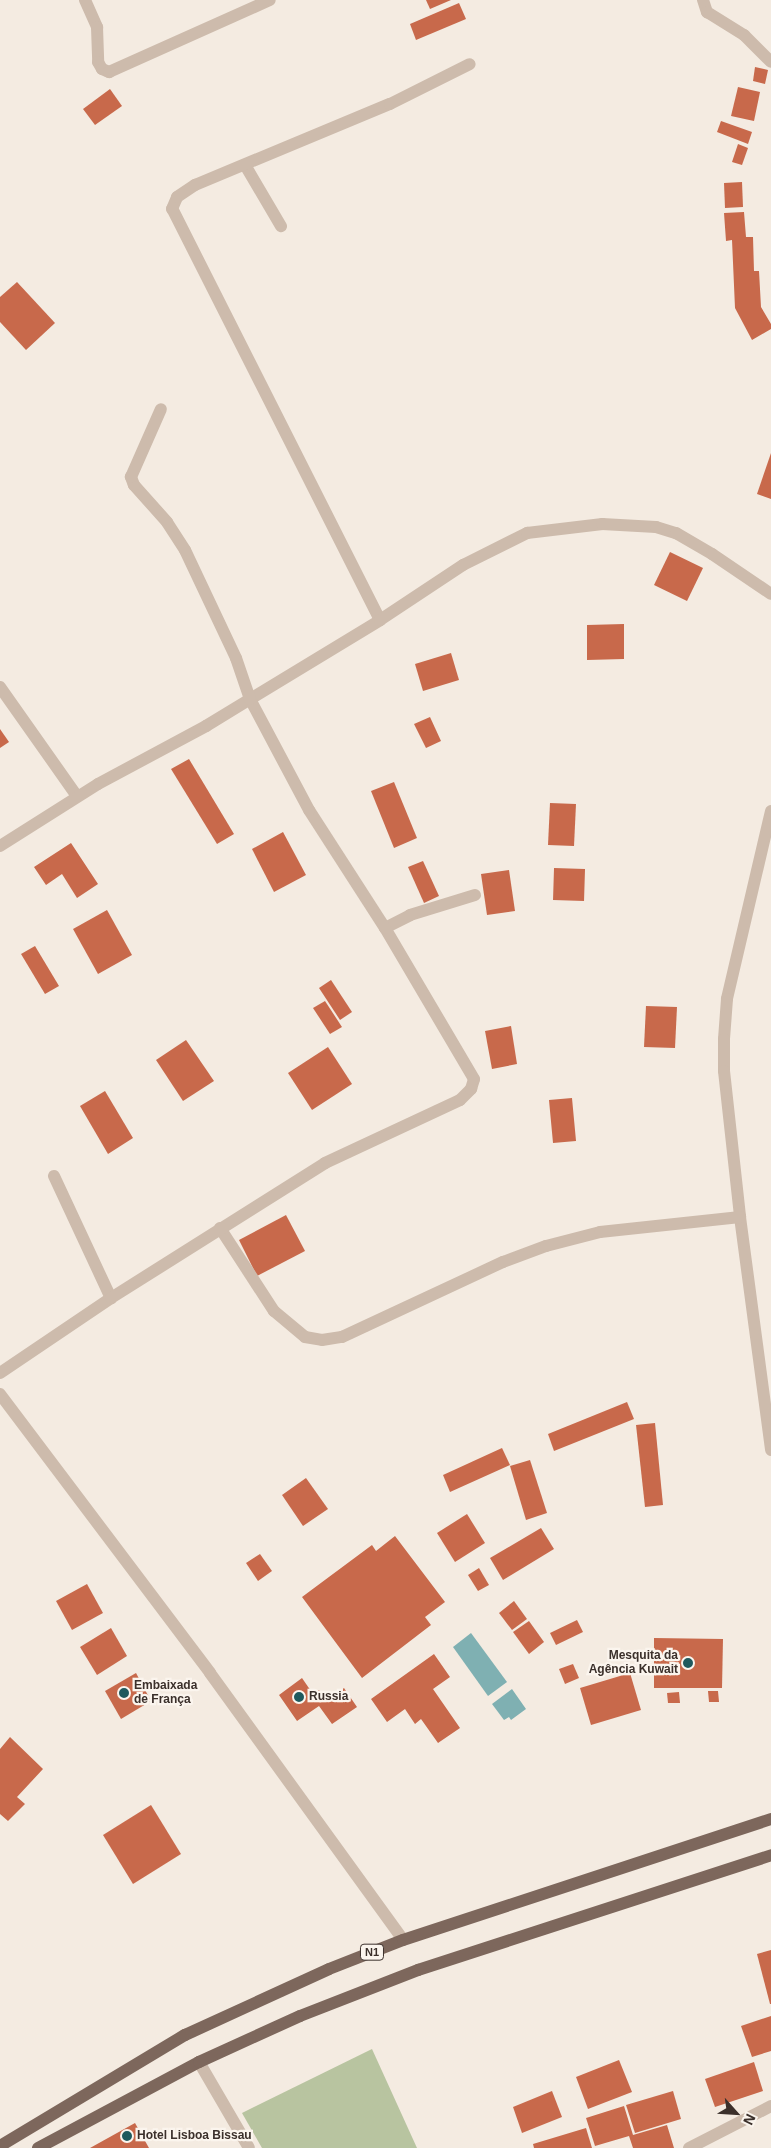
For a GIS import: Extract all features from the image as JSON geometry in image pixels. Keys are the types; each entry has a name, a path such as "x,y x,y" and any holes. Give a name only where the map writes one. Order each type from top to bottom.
{"main road":[{"name":"N1","path":"0,2146 185,2036 329,1969 404,1940 771,1819"},
{"path":"38,2148 199,2062 300,2016 418,1970 771,1855"}],"street":[{"path":"85,0 97,27 98,62 102,69 109,72 270,0"},
{"path":"703,0 708,12 744,35 771,62"},
{"path":"380,620 172,209 177,198 195,185 390,104 470,64"},
{"path":"245,164 281,226"},
{"path":"0,1373 111,1298 325,1163 460,1100 471,1089 474,1079 468,1065 385,928 309,810 250,699 236,658 185,550 167,522 144,499 131,477 161,409"},
{"path":"0,846 77,796 250,699 380,620 463,565 527,533 602,524 639,524 676,533 771,594"},
{"path":"0,687 77,796"},
{"path":"771,811 727,999 724,1071 740,1217 771,1450"},
{"path":"385,928 410,915 475,895"},
{"path":"54,1176 111,1298"},
{"path":"220,1228 274,1311 304,1337 322,1340 342,1337 503,1262 546,1246 600,1232 740,1217"},
{"path":"0,1394 210,1673 404,1940"},
{"path":"199,2062 249,2148"},
{"path":"689,2148 771,2106"}],"green space":[{"path":"372,2049 417,2148 262,2148 242,2113"}],"water":[{"path":"471,1633 507,1682 488,1696 453,1647"},
{"path":"512,1689 526,1709 511,1720 509,1717 504,1720 492,1704"}],"building":[{"path":"426,0 451,0 430,9"},
{"path":"459,3 466,19 416,40 410,24"},
{"path":"755,67 768,70 765,84 753,81"},
{"path":"738,87 760,92 754,121 731,116"},
{"path":"110,89 122,106 95,125 83,109"},
{"path":"721,121 752,132 748,144 717,132"},
{"path":"738,144 748,148 742,165 732,162"},
{"path":"742,182 743,207 725,208 724,183"},
{"path":"744,212 746,237 753,237 754,271 759,271 761,307 771,324 771,329 752,340 735,308 732,240 726,241 724,213"},
{"path":"17,282 55,323 26,350 0,322 0,297"},
{"path":"771,453 771,499 757,494"},
{"path":"670,552 703,568 687,601 654,585"},
{"path":"624,624 624,659 587,660 587,625"},
{"path":"451,653 459,680 423,691 415,664"},
{"path":"430,717 441,741 426,748 414,724"},
{"path":"0,729 9,742 0,748"},
{"path":"189,759 234,834 217,844 171,769"},
{"path":"394,782 417,838 394,848 371,791"},
{"path":"550,803 576,804 574,846 548,845"},
{"path":"283,832 306,875 274,892 252,849"},
{"path":"71,843 98,884 77,898 62,874 46,885 34,867"},
{"path":"423,861 439,896 424,903 408,867"},
{"path":"554,868 585,869 584,901 553,900"},
{"path":"509,870 515,911 487,915 481,874"},
{"path":"107,910 132,955 98,974 73,929"},
{"path":"35,946 59,986 45,994 21,954"},
{"path":"331,980 352,1012 340,1020 319,988"},
{"path":"325,1001 342,1027 330,1034 313,1008"},
{"path":"646,1006 677,1007 675,1048 644,1047"},
{"path":"511,1026 517,1064 492,1069 485,1031"},
{"path":"186,1040 214,1081 183,1101 156,1060"},
{"path":"328,1047 352,1084 312,1110 288,1073"},
{"path":"105,1091 133,1138 108,1154 80,1106"},
{"path":"572,1098 576,1141 553,1143 549,1100"},
{"path":"286,1215 305,1251 257,1276 239,1240"},
{"path":"627,1402 634,1419 554,1451 548,1434"},
{"path":"655,1423 663,1505 645,1507 636,1425"},
{"path":"502,1448 510,1465 450,1492 443,1475"},
{"path":"530,1460 547,1513 526,1520 510,1466"},
{"path":"306,1478 328,1509 303,1526 282,1495"},
{"path":"467,1514 485,1543 455,1562 437,1533"},
{"path":"541,1528 554,1549 503,1580 490,1558"},
{"path":"395,1536 445,1602 425,1617 431,1625 362,1678 302,1597 372,1545 376,1551"},
{"path":"260,1554 272,1571 258,1581 246,1563"},
{"path":"479,1568 489,1585 478,1591 468,1575"},
{"path":"87,1584 103,1613 72,1630 56,1601"},
{"path":"514,1601 527,1619 512,1630 499,1613"},
{"path":"577,1620 583,1632 556,1645 550,1633"},
{"path":"529,1621 544,1642 529,1654 513,1632"},
{"path":"111,1628 127,1656 97,1675 80,1647"},
{"name":"Mesquita da Agência Kuwait","path":"654,1638 723,1639 722,1688 654,1688"},
{"path":"434,1654 450,1677 433,1689 460,1728 438,1743 421,1719 415,1724 405,1709 387,1722 371,1699"},
{"path":"573,1664 579,1678 565,1684 559,1669"},
{"path":"136,1673 151,1701 121,1719 105,1691"},
{"path":"630,1673 641,1710 591,1725 580,1688"},
{"path":"302,1678 313,1694 319,1690 327,1701 344,1688 357,1707 332,1724 319,1706 297,1721 279,1695"},
{"path":"708,1691 718,1691 719,1702 709,1702"},
{"path":"679,1692 680,1703 668,1703 667,1693"},
{"path":"10,1737 43,1769 17,1797 25,1804 8,1821 0,1814 0,1749"},
{"path":"151,1805 181,1854 133,1884 103,1835"},
{"path":"771,1950 771,2004 770,2004 757,1954"},
{"path":"771,2016 771,2051 752,2057 741,2026"},
{"path":"619,2060 632,2092 588,2109 576,2077"},
{"path":"754,2062 763,2091 715,2107 705,2079"},
{"path":"552,2091 562,2117 522,2133 513,2107"},
{"path":"673,2091 681,2119 635,2133 626,2105"},
{"path":"624,2106 633,2135 667,2125 674,2148 633,2148 629,2136 595,2146 586,2118"},
{"name":"Hotel Lisboa Bissau","path":"135,2123 149,2148 90,2148"},
{"path":"586,2128 592,2148 534,2148 533,2144"}],"place":[{"name":"Mesquita da Agência Kuwait","path":"688,1663"},
{"name":"Embaixada de França","path":"124,1693"},
{"name":"Russia","path":"299,1697"},
{"name":"Hotel Lisboa Bissau","path":"127,2136"}]}
